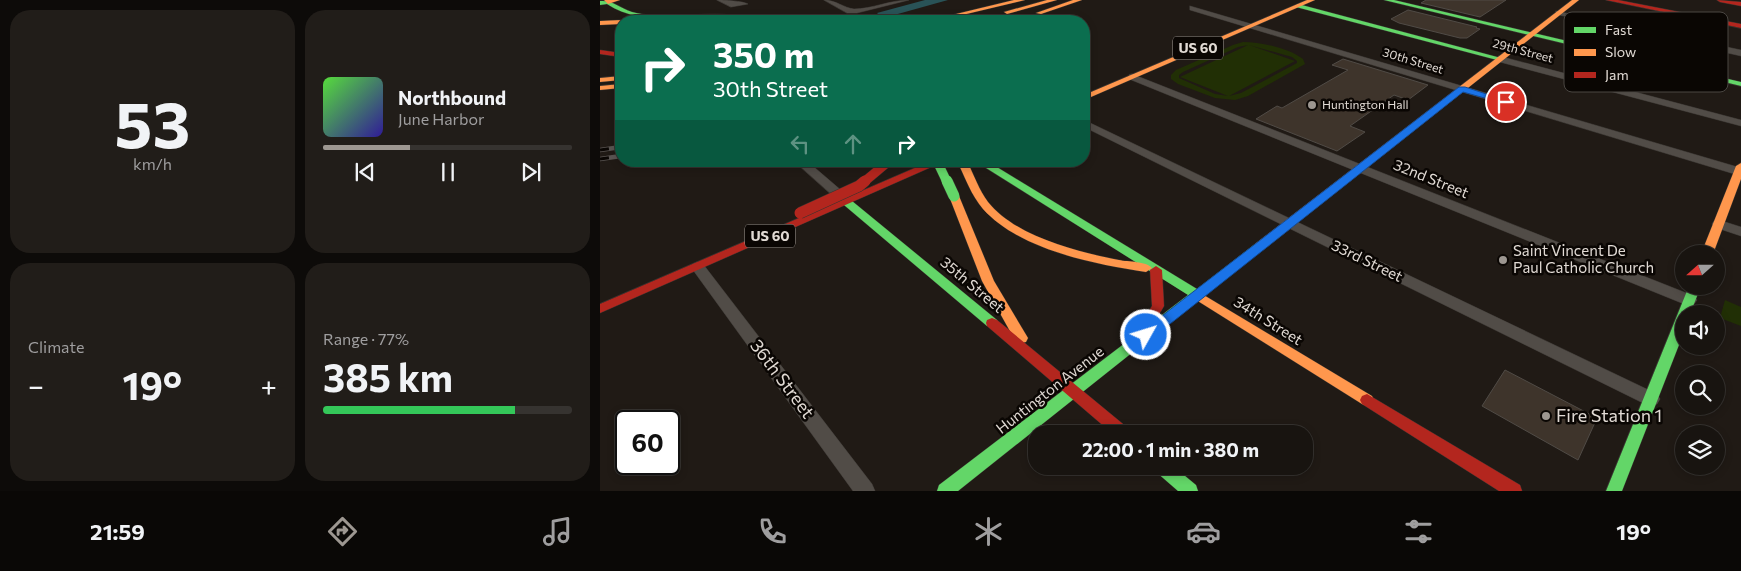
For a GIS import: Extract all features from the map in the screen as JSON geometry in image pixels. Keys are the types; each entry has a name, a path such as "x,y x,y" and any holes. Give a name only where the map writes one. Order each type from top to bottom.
{"main road":[{"path":"956,15 1009,0"},
{"path":"959,15 1022,0"},
{"path":"982,15 1041,0"},
{"path":"994,15 1054,0"},
{"path":"1015,15 1069,0"},
{"path":"1030,15 1079,0"},
{"name":"US 60","path":"1090,95 1312,0"},
{"path":"1386,0 1564,42"},
{"name":"Huntington Avenue","path":"945,491 1576,0"},
{"path":"1608,0 1669,12"},
{"path":"1720,0 1741,4"},
{"path":"608,1 617,10 631,15"},
{"name":"29th Street","path":"1298,6 1499,59"},
{"path":"1441,44 1471,48 1499,43 1502,37 1496,32 1466,19"},
{"path":"600,23 615,22"},
{"path":"1728,23 1741,26"},
{"path":"600,52 615,56"},
{"path":"600,63 615,59"},
{"path":"600,70 615,69"},
{"path":"600,80 615,79"},
{"path":"1728,81 1741,84"},
{"path":"600,88 615,87"},
{"path":"600,297 860,186 883,167"},
{"name":"US 60","path":"600,309 848,203 925,167"},
{"path":"941,167 988,280 1008,319 1033,356"},
{"path":"965,167 983,202 997,217 1030,236 1120,264 1156,270 1158,306 1134,345"},
{"name":"34th Street","path":"990,167 1514,491"},
{"path":"1711,245 1740,169"},
{"name":"35th Street","path":"848,203 1114,425"},
{"path":"1687,305 1691,295"},
{"path":"1614,491 1675,337"},
{"path":"1171,475 1190,491"}],"street":[{"path":"721,0 731,5 744,4"},
{"path":"828,0 850,11 905,0"},
{"name":"30th Street","path":"1193,8 1462,89 1740,169"},
{"path":"1559,13 1564,14"},
{"path":"1728,50 1741,53"},
{"name":"29th Street","path":"1499,59 1564,76"},
{"name":"32nd Street","path":"1132,77 1689,300"},
{"name":"29th Street","path":"1624,92 1741,123"},
{"name":"33rd Street","path":"1090,126 1651,399"},
{"name":"35th Street","path":"807,167 848,203"},
{"path":"1719,224 1741,232"},
{"name":"36th Street","path":"698,268 865,491"}],"green space":[{"path":"1243,42 1274,46 1297,55 1303,59 1305,64 1248,96 1235,100 1215,98 1178,84 1171,79 1171,75 1176,70","holes":["1248,45 1180,77 1228,96 1215,94 1179,78 1179,75 1183,72 1238,47","1249,45 1292,57 1297,63 1241,93 1229,96 1295,61"]},
{"path":"1725,300 1741,307 1741,326 1725,320"}],"water":[{"path":"925,0 948,0 894,15 879,15 877,13"}],"building":[{"path":"1426,0 1506,0 1480,17 1421,3"},
{"path":"1408,10 1480,29 1467,38 1460,38 1399,23 1391,19"},
{"name":"Huntington Hall","path":"1343,59 1428,85 1408,100 1394,95 1350,126 1365,132 1337,151 1256,119 1277,106 1282,108 1348,70 1332,65"},
{"name":"Fire Station 1","path":"1505,370 1597,418 1578,460 1482,406"}],"railway":[{"path":"600,150 615,148"},
{"path":"600,159 615,157"}],"traffic: fast":[{"path":"1387,0 1564,42"},
{"path":"600,3 608,2 619,9 638,15"},
{"path":"1298,6 1499,59"},
{"path":"1728,81 1741,84"},
{"path":"940,167 954,196"},
{"path":"990,167 1197,295"},
{"path":"848,203 992,323"},
{"path":"945,491 1259,247"},
{"path":"1688,305 1691,295"},
{"path":"1614,491 1675,338"},
{"path":"1171,475 1190,491"}],"traffic: slow":[{"path":"607,0 608,2 617,0"},
{"path":"956,15 1022,0"},
{"path":"1007,12 1054,0"},
{"path":"1039,13 1079,0"},
{"path":"1090,95 1312,0"},
{"path":"1259,247 1576,0"},
{"path":"600,23 615,22"},
{"path":"600,80 615,79"},
{"path":"600,88 615,87"},
{"path":"1710,245 1741,166"},
{"path":"965,167 988,208 1003,221 1021,232 1084,256 1146,268"},
{"path":"954,196 988,281 1021,338"},
{"path":"1197,295 1367,400"}],"traffic: jam":[{"path":"1609,0 1670,12"},
{"path":"1720,0 1741,4"},
{"path":"1728,23 1741,26"},
{"path":"600,52 615,54"},
{"path":"800,213 859,186 882,167"},
{"path":"600,309 926,167"},
{"path":"1142,332 1158,306 1156,270"},
{"path":"992,323 1074,391"},
{"path":"1074,391 1114,425"},
{"path":"1367,400 1514,491"}],"place":[{"name":"Huntington Hall","path":"1312,105"},
{"name":"Saint Vincent De Paul Catholic Church","path":"1503,260"},
{"name":"Fire Station 1","path":"1546,416"}],"route":[{"path":"1146,335 1462,89 1506,102"}]}
